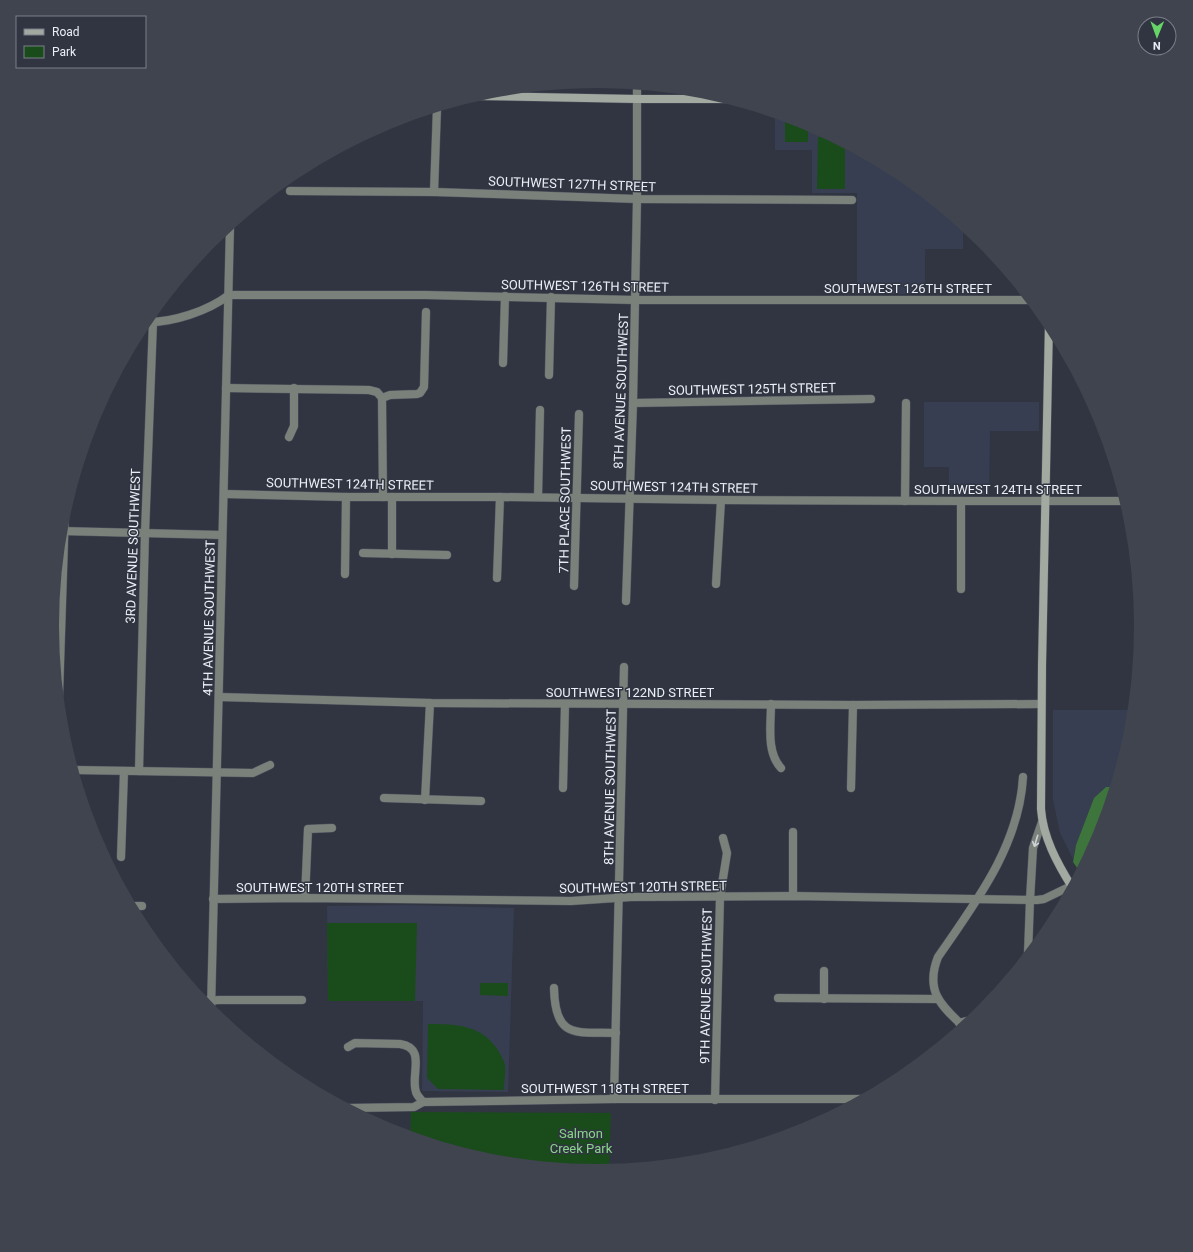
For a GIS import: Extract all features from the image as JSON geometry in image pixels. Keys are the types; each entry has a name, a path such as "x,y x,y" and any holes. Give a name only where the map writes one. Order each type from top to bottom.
{"main road":[{"path":"506,97 701,99"},
{"path":"1049,336 1041,704 1042,822 1054,855 1069,882"}],"street":[{"name":"8TH AVENUE SOUTHWEST","path":"626,601 633,403 637,199 637,90"},
{"path":"434,192 437,113"},
{"name":"SOUTHWEST 127TH STREET","path":"290,191 434,192 637,199 852,200"},
{"name":"4TH AVENUE SOUTHWEST","path":"207,997 213,900 217,772 230,233"},
{"path":"154,321 180,317 207,308 219,303 228,294"},
{"name":"SOUTHWEST 126TH STREET","path":"228,294 505,296 635,300 1024,300"},
{"path":"502,363 505,296"},
{"path":"549,375 552,297"},
{"path":"382,398 390,395 417,394 424,388 426,312"},
{"name":"3RD AVENUE SOUTHWEST","path":"139,771 149,329"},
{"path":"226,388 294,388 368,390 377,392 382,398 383,497"},
{"path":"289,437 294,426 294,388"},
{"name":"SOUTHWEST 125TH STREET","path":"633,403 871,399"},
{"path":"905,500 906,403"},
{"path":"538,497 540,410"},
{"name":"7TH PLACE SOUTHWEST","path":"574,586 578,498 579,414"},
{"name":"SOUTHWEST 124TH STREET","path":"224,494 346,497 538,497 721,500 1119,501"},
{"path":"345,574 346,497"},
{"path":"392,497 392,554"},
{"path":"497,578 500,497"},
{"path":"716,584 721,500"},
{"path":"961,501 961,589"},
{"path":"68,531 222,535"},
{"path":"363,554 447,555"},
{"path":"60,658 62,574"},
{"name":"8TH AVENUE SOUTHWEST","path":"614,1099 620,898 624,667"},
{"name":"SOUTHWEST 122ND STREET","path":"219,697 430,703 853,705 1041,704"},
{"path":"425,800 430,703"},
{"path":"563,788 565,704"},
{"path":"771,704 772,745 774,758 781,768"},
{"path":"851,788 853,705"},
{"path":"79,770 253,773 270,765"},
{"path":"122,857 124,772"},
{"path":"959,1023 937,999 933,981 933,973 938,957 979,899 998,863 1019,808 1023,776"},
{"path":"384,798 481,801"},
{"path":"1028,946 1033,848 1042,822"},
{"path":"305,898 308,829 332,828"},
{"path":"793,832 793,896"},
{"name":"9TH AVENUE SOUTHWEST","path":"715,1100 720,897 727,852 724,838"},
{"name":"SOUTHWEST 120TH STREET","path":"213,900 305,898 571,901 620,898 793,896 1030,900 1044,899 1065,889"},
{"path":"138,906 142,906"},
{"path":"824,971 824,999"},
{"path":"554,988 554,1005 556,1015 567,1029 576,1032 616,1033"},
{"path":"778,998 937,999"},
{"path":"211,1001 302,1000"},
{"path":"348,1047 355,1043 407,1045 412,1049 416,1056 416,1092 424,1102"},
{"name":"SOUTHWEST 118TH STREET","path":"359,1108 414,1107 424,1102 614,1099 850,1099"}],"shaded area":[{"path":"775,119 802,129 834,144 895,179 924,200 963,233 963,249 925,249 925,294 857,294 857,193 812,193 812,150 775,150"},
{"path":"924,402 1039,402 1039,431 990,431 989,495 949,495 949,467 924,467"},
{"path":"1053,710 1127,710 1124,731 1109,787 1106,787 1094,798 1076,845 1073,859 1060,833 1053,800"},
{"path":"408,905 514,908 508,1092 422,1091 423,1001 328,1001 327,906"}],"green space":[{"path":"785,123 808,132 808,142 785,142"},
{"path":"819,137 845,150 845,189 817,189"},
{"path":"1106,787 1109,787 1093,832 1077,868 1073,862 1076,845 1094,798"},
{"path":"327,923 417,923 415,1001 328,1001"},
{"path":"480,983 508,983 508,996 480,995"},
{"path":"428,1024 456,1025 473,1029 488,1039 498,1050 505,1065 504,1090 438,1089 427,1078"},
{"name":"Salmon Creek Park","path":"411,1112 611,1113 609,1163 596,1164 526,1159 457,1145 410,1130"}]}
